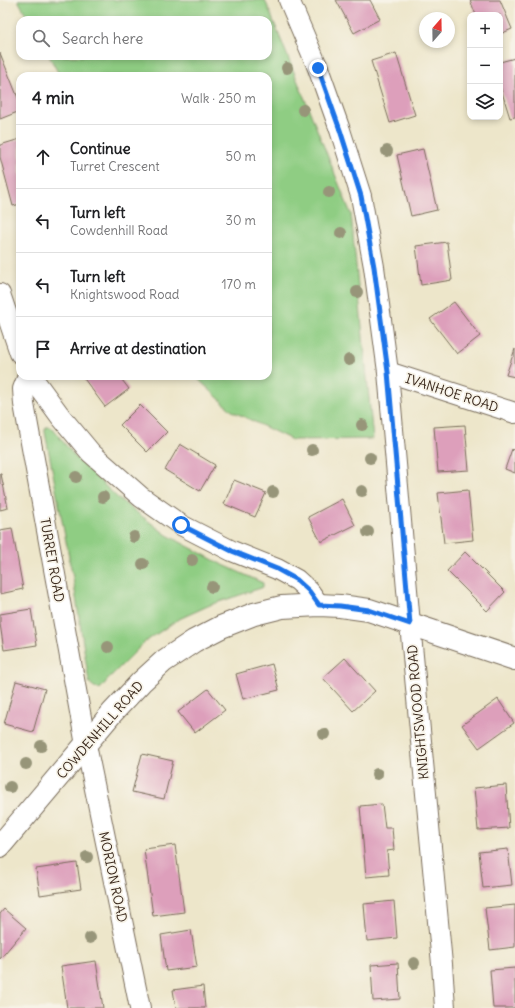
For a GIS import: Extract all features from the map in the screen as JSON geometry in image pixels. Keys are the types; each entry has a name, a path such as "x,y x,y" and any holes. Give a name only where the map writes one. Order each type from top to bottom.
{"street":[{"name":"KNIGHTSWOOD ROAD","path":"289,0 318,68 340,130 361,196 374,267 388,372 445,1008"},
{"path":"0,294 16,342"},
{"name":"IVANHOE ROAD","path":"388,372 515,414"},
{"name":"TURRET ROAD","path":"26,380 23,389 24,404 86,745"},
{"path":"33,380 91,453 141,497 181,525 232,551 277,569 297,580 309,591 319,605"},
{"name":"COWDENHILL ROAD","path":"0,846 112,713 141,682 164,661 194,641 221,627 254,614 282,607 319,605 369,610 515,659"},
{"name":"MORION ROAD","path":"86,745 140,1008"}],"green space":[{"path":"18,0 265,0 271,16 27,16"},
{"path":"272,17 351,214 373,439 292,440 232,411 199,380 272,380 272,72 58,72 51,60 272,60"},
{"path":"46,427 52,428 76,458 119,499 167,535 221,564 263,583 263,587 210,605 177,620 145,642 100,689 92,686 89,682 73,578 45,432"}],"building":[{"path":"336,0 370,0 380,19 354,33"},
{"path":"470,0 500,0 512,29 503,33 503,12 475,12"},
{"path":"0,53 16,93 16,113 0,119"},
{"path":"396,53 415,115 390,123 371,61"},
{"path":"515,58 515,117 510,118 503,96 503,61"},
{"path":"16,140 16,205 13,206 0,157 0,145"},
{"path":"423,149 437,210 411,216 397,155"},
{"path":"447,242 452,280 421,285 416,246"},
{"path":"454,302 480,336 457,354 430,319"},
{"path":"515,349 515,377 506,375"},
{"path":"85,380 122,380 129,389 105,407"},
{"path":"140,405 167,432 147,452 120,425"},
{"path":"465,425 469,470 438,472 434,427"},
{"path":"180,444 215,465 200,491 165,470"},
{"path":"512,449 515,451 515,473 505,469"},
{"path":"0,474 8,508 0,510"},
{"path":"234,480 266,493 255,517 224,504"},
{"path":"468,490 473,540 444,543 438,493"},
{"path":"342,499 355,525 321,542 308,517"},
{"path":"12,528 23,589 0,594 0,530"},
{"path":"465,552 505,592 487,611 447,571"},
{"path":"31,609 37,645 4,650 0,614"},
{"path":"345,658 375,691 353,711 323,678"},
{"path":"272,664 279,690 243,699 236,674"},
{"path":"16,681 45,689 33,732 4,724"},
{"path":"208,689 225,710 195,733 178,712"},
{"path":"498,699 514,723 479,748 462,725"},
{"path":"142,754 173,761 164,799 132,792"},
{"path":"506,785 509,828 478,830 474,788"},
{"path":"382,804 385,828 392,828 394,850 387,851 389,875 366,877 360,806"},
{"path":"175,845 184,912 153,916 144,849"},
{"path":"508,849 512,885 483,888 479,852"},
{"path":"77,863 81,889 40,895 36,869"},
{"path":"394,901 397,938 367,941 364,904"},
{"path":"515,905 515,947 490,950 485,908"},
{"path":"4,909 26,928 0,959 0,914"},
{"path":"191,930 197,967 166,971 161,935"},
{"path":"96,961 103,1008 67,1008 61,966"},
{"path":"398,963 400,999 373,1001 371,965"},
{"path":"515,968 515,1008 493,1008 490,970"},
{"path":"203,986 205,1008 176,1008 173,990"}],"route":[{"path":"181,525 232,551 277,569 297,580 309,591 319,605 369,610 410,624 388,372 374,267 361,196 318,68"}]}
